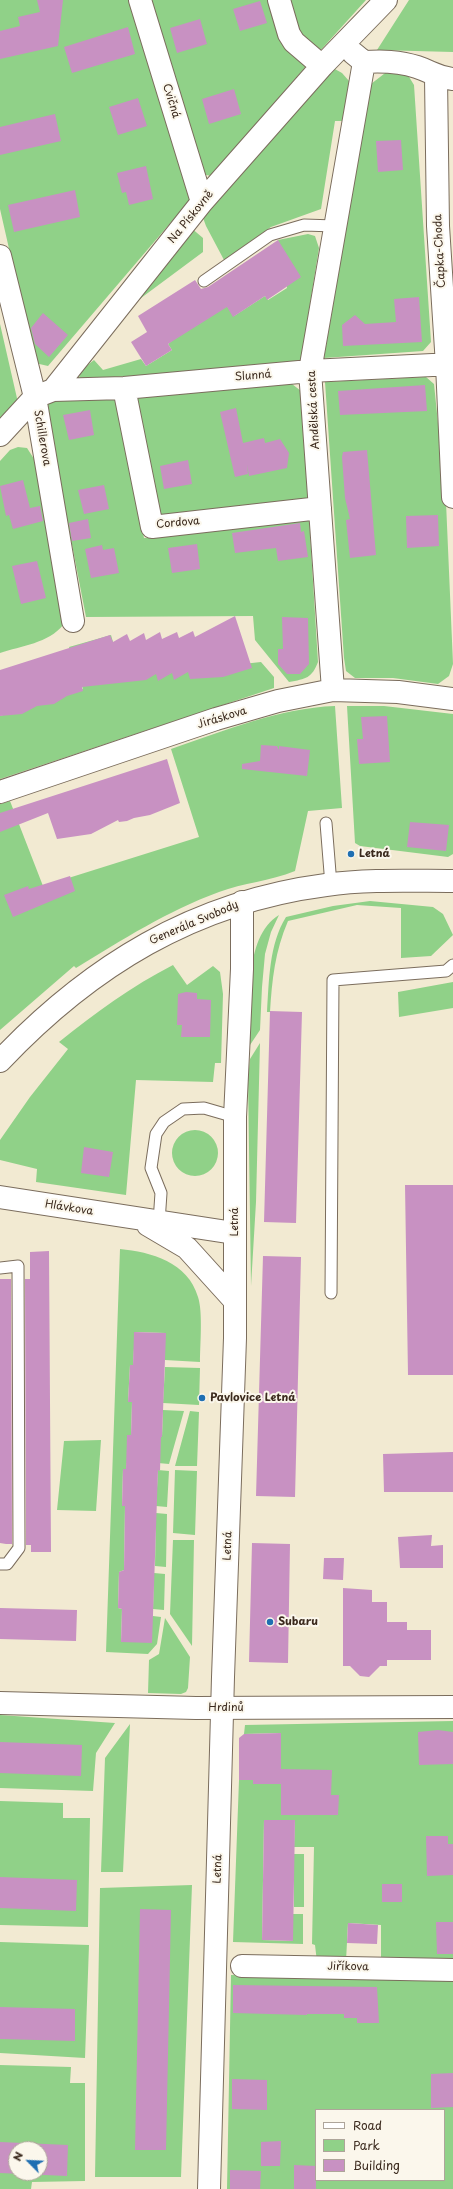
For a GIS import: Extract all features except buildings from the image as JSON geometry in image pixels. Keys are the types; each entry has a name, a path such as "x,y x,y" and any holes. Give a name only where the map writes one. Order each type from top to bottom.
{"street":[{"name":"Cvičná","path":"140,0 202,202"},
{"path":"279,0 289,34 294,42 322,66"},
{"name":"Na Pískovně","path":"0,435 44,393 202,202 322,66 386,0"},
{"path":"342,45 364,62 388,61 404,63 445,78"},
{"name":"Andělská cesta","path":"333,690 310,371 364,62"},
{"name":"Čapka-Choda","path":"445,78 445,225 453,497"},
{"name":"Schillerova","path":"0,256 44,393 73,621"},
{"name":"Slunná","path":"44,393 124,388 310,371 450,364"},
{"name":"Cordova","path":"124,388 152,527 320,508"},
{"name":"Jiráskova","path":"0,792 216,719 278,701 333,690 398,692 453,699"},
{"name":"Generála Svobody","path":"0,1061 34,1026 85,983 150,942 195,920 242,902 331,885 453,881"},
{"name":"Letná","path":"209,2189 223,1708 233,1435 235,1117 242,969 242,902"},
{"name":"Hlávkova","path":"0,1197 148,1221 234,1232"},
{"name":"Hlávkova","path":"148,1221 187,1248 235,1301"},
{"name":"Hrdinů","path":"0,1703 223,1708 453,1707"},
{"name":"Jiříkova","path":"242,1966 453,1970"}],"lane":[{"path":"204,281 270,235 304,225 335,226"},
{"path":"326,823 331,885"},
{"path":"331,1293 333,980 446,971 453,965"},
{"path":"148,1221 161,1193 151,1168 156,1134 164,1122 183,1109 197,1108 204,1108 235,1117"},
{"path":"0,1268 18,1266 19,1524 19,1548 6,1564 0,1564"}],"green space":[{"path":"0,0 129,0 190,200 48,366 35,363 0,209"},
{"path":"149,0 273,0 308,64 211,176 202,174"},
{"path":"288,0 366,0 319,52 298,33"},
{"path":"409,0 453,0 453,52 377,50"},
{"path":"333,68 342,73 349,81 343,121 335,121 321,209 271,227 224,260 206,226 202,215"},
{"path":"389,70 406,72 414,85 431,342 423,351 324,358 371,84"},
{"path":"190,227 203,238 203,252 137,301"},
{"path":"308,234 315,236 319,248 300,366 79,379 80,371 94,360 103,370 141,359 146,366 172,350 168,344 222,299 234,316 265,296 268,300 287,288 278,240"},
{"path":"0,324 19,407 0,426"},
{"path":"426,377 434,384 446,502 453,664 449,676 438,684 393,678 355,678 346,671 344,658 325,382"},
{"path":"292,384 301,391 309,500 163,519 152,511 131,394"},
{"path":"117,396 144,538 309,517 318,662 311,675 304,679 289,682 255,640 253,616 86,617 45,405 48,401"},
{"path":"18,447 27,448 36,462 63,625 50,636 42,640 0,653 0,461 10,450"},
{"path":"111,635 123,677 261,662 274,677 274,688 0,779 0,716 83,689 69,647"},
{"path":"335,706 342,808 308,811 295,871 219,892 163,917 76,968 74,966 0,1030 0,804 10,801 43,886 199,837 171,749 231,728 272,716 293,711"},
{"path":"347,706 384,706 453,714 453,854 448,857 360,846 355,843"},
{"path":"370,901 433,907 443,914 453,935 431,956 401,958 401,908 357,905 288,921 277,955 273,977 270,1012 267,1012 269,975 273,951 280,928 286,917 333,906"},
{"path":"279,915 271,932 265,954 260,1030 250,1045 250,993 254,956 259,940 267,926"},
{"path":"173,965 187,985 213,966 220,972 223,994 221,1063 215,1063 213,1082 136,1080 126,1195 36,1182 37,1169 0,1160 0,1140 30,1097 68,1049 59,1042 114,1000"},
{"path":"453,982 453,1008 399,1017 398,992"},
{"path":"260,1043 256,1202 251,1286 248,1078 250,1059"},
{"path":"195,1130 208,1134 214,1140 218,1153 214,1166 208,1172 195,1176 182,1172 176,1166 172,1153 176,1140 182,1134"},
{"path":"120,1249 132,1250 156,1256 177,1267 186,1275 193,1285 200,1303 200,1362 165,1360 165,1333 135,1332 133,1365 130,1365 128,1402 132,1402 131,1435 126,1469 123,1469 122,1505 125,1506 124,1570 119,1572 118,1608 122,1609 121,1642 153,1616 161,1617 157,1644 148,1654 106,1652"},
{"path":"165,1367 200,1368 199,1405 163,1403"},
{"path":"163,1410 184,1411 169,1464 158,1463 159,1436 162,1436"},
{"path":"190,1411 199,1412 197,1466 175,1466"},
{"path":"101,1440 96,1511 57,1510 64,1441"},
{"path":"158,1470 169,1471 167,1507 156,1506"},
{"path":"175,1470 197,1471 195,1535 173,1533"},
{"path":"156,1513 167,1514 166,1567 155,1566"},
{"path":"173,1540 194,1540 192,1646 170,1614"},
{"path":"154,1573 165,1574 164,1610 153,1609"},
{"path":"165,1618 190,1657 188,1688 186,1692 181,1694 148,1693 149,1660 159,1654"},
{"path":"0,1715 115,1723 96,1753 93,1791 0,1788"},
{"path":"453,1721 453,1962 381,1961 381,1925 348,1923 346,1961 317,1962 315,1945 312,1944 314,1847 294,1847 295,1820 264,1820 262,1940 293,1941 293,1914 303,1914 303,1944 233,1942 239,1780 280,1780 281,1733 244,1734 245,1725"},
{"path":"130,1724 123,1872 101,1872 105,1758"},
{"path":"0,1801 63,1803 63,1818 90,1818 88,1927 0,1925"},
{"path":"294,1854 304,1854 304,1907 294,1907"},
{"path":"192,1885 181,2177 95,2177 100,1888"},
{"path":"0,1942 89,1945 85,2058 0,2053"},
{"path":"231,1975 453,1979 453,2189 227,2189"},
{"path":"0,2065 71,2067 70,2083 85,2083 85,2181 32,2182 31,2189 0,2189"}],"place":[{"name":"Letná","path":"351,854"},
{"name":"Pavlovice Letná","path":"202,1398"},
{"name":"Subaru","path":"270,1622"}]}
